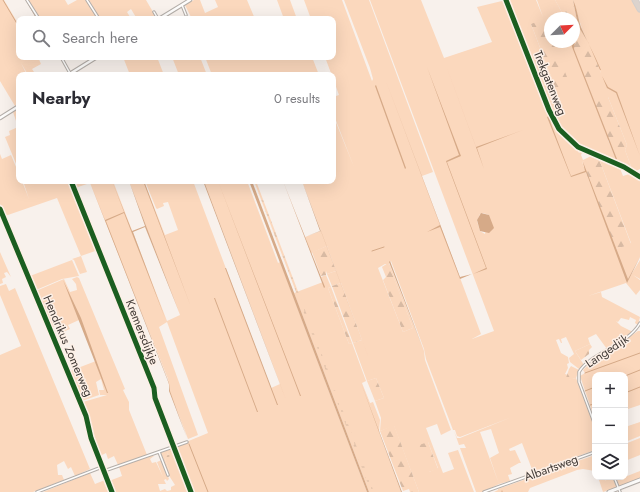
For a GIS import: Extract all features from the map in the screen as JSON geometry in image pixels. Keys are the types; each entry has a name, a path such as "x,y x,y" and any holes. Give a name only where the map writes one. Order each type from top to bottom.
{"highway":[{"path":"635,0 640,8"}],"main road":[{"path":"609,492 640,480"}],"street":[{"path":"27,0 37,16"},
{"path":"87,0 97,16"},
{"path":"164,16 190,0"},
{"name":"Trekgatenweg","path":"506,0 553,119 559,129 578,146 624,167 640,177"},
{"path":"182,5 186,15"},
{"path":"154,12 157,16"},
{"path":"63,60 69,72"},
{"path":"74,72 92,60"},
{"path":"0,118 16,108"},
{"name":"Hendrikus Zomerweg","path":"0,209 86,416 91,438 112,492"},
{"name":"Langedijk","path":"592,418 579,382 579,372 586,365 632,334 640,323"},
{"path":"104,472 187,442"},
{"path":"159,452 168,475"},
{"name":"Albartsweg","path":"484,492 592,453"},
{"path":"37,492 102,467"}],"green space":[{"path":"0,0 4,0 16,20 16,60 39,60 41,64 32,69 34,72 26,72 21,63 26,72 16,72 15,106 0,81"},
{"path":"28,0 65,0 68,5 77,0 86,0 96,16 37,16"},
{"path":"89,0 146,0 155,16 135,16 131,9 127,12 129,16 98,16"},
{"path":"194,0 200,0 205,13 218,7 215,0 247,0 254,16 190,16 185,5"},
{"path":"277,0 290,0 296,16 283,16"},
{"path":"304,0 342,0 372,81 373,79 370,68 344,0 369,0 433,172 422,176 481,334 472,339 494,331 370,0 421,0 444,58 492,42 477,7 506,0 552,119 568,140 577,148 579,153 582,150 583,151 581,155 583,160 593,155 619,166 623,176 632,173 640,180 640,257 626,283 588,296 601,292 602,297 640,317 638,325 635,323 636,320 630,317 629,320 621,318 618,322 616,321 621,326 633,332 607,349 596,334 588,338 590,344 575,351 584,365 579,369 570,362 569,358 574,354 566,337 561,339 562,343 559,339 556,340 561,353 568,357 569,363 567,364 568,368 565,374 568,375 566,380 576,378 592,419 592,451 533,472 522,443 509,449 510,451 515,450 521,463 510,468 512,474 508,475 510,481 499,484 483,492 476,492 460,448 466,448 464,444 459,445 454,431 457,438 460,438 512,417 460,437 457,436 455,430 453,430 426,359 424,349 391,261 389,263 424,351 425,360 451,430 441,435 437,424 426,428 443,473 454,469 448,453 458,450 474,492 419,492 394,426 380,431 381,418 375,401 384,398 376,378 367,381 353,343 362,340 341,283 332,286 327,274 336,271 327,246 311,253 305,237 321,231 303,184 336,184 336,122 354,167 336,121 336,96 339,95 336,87 336,72 331,72 326,60 336,60 336,16 310,16","holes":["599,159 631,243 616,249 582,162","483,213 489,215 485,234 480,231 477,221 480,214","388,264 413,328 403,332 378,268","491,429 499,453 490,458 499,484 480,432","428,442 438,468 429,472"]},
{"path":"508,0 536,0 543,17 537,0 555,0 562,12 544,12 544,31 531,24 555,87 553,48 577,48 601,73 582,29 580,23 580,12 577,12 573,0 633,0 640,12 640,169 636,171 632,169 625,150 627,145 608,97 608,140 617,161 579,144 558,123 552,112"},
{"path":"555,0 573,0 575,12 562,12"},
{"path":"544,19 544,48 555,48 571,87 557,92 531,24"},
{"path":"580,29 589,43 601,73 585,79 573,48 580,48"},
{"path":"124,60 158,60 163,72 129,72"},
{"path":"173,60 201,60 206,72 178,72"},
{"path":"206,60 313,60 318,72 211,72"},
{"path":"608,97 627,145 625,150 632,169 617,161 594,103"},
{"path":"16,110 16,121 13,112"},
{"path":"16,128 16,164 5,137 10,135 9,131"},
{"path":"0,154 2,159 11,155 16,167 16,184 23,184 29,199 24,184 71,184 98,250 81,256 57,198 5,216 0,204"},
{"path":"594,157 599,159 631,244 616,249 582,162"},
{"path":"73,184 87,184 75,188"},
{"path":"90,184 114,184 167,321 180,315 130,184 145,184 165,235 178,230 168,202 163,203 164,206 157,209 146,184 194,184 271,388 280,384 205,184 248,184 278,263 280,262 367,492 191,492 174,447 208,433 167,322 159,327 198,435 188,439 170,392 168,379"},
{"path":"255,184 257,184 334,386 332,387"},
{"path":"327,246 336,271 327,274 326,271 326,275 321,276 312,252"},
{"path":"0,252 11,277 7,272 4,273 6,277 2,279 3,283 0,284"},
{"path":"81,256 87,272 80,274 74,260 72,259"},
{"path":"72,260 79,276 62,279 36,290 30,276"},
{"path":"640,260 640,279 633,275 640,280 640,290 636,295 626,283"},
{"path":"388,263 413,328 403,332 383,280 386,277 382,267"},
{"path":"326,275 331,287 328,288 349,344 352,343 366,381 362,383 370,403 373,402 380,420 379,432 401,492 369,492 294,293 323,282 321,277"},
{"path":"77,277 79,278 125,389 123,390 129,402 129,410 147,455 118,465 114,456 108,459 106,453 100,456 83,402 107,395 100,395 99,390 104,390 101,379 96,382 99,395 82,401 70,371 96,361 82,324 79,320 68,325 70,329 58,334 57,332 60,330 57,325 51,328 36,291 64,279 70,292 77,290 76,284 72,279"},
{"path":"341,283 362,340 353,343 332,286"},
{"path":"6,284 9,291 15,288 90,469 75,476 71,467 68,469 64,461 57,465 58,475 62,475 64,480 33,492 0,492 0,355 21,346 0,295 0,286"},
{"path":"331,287 352,343 349,344 328,288"},
{"path":"640,331 640,405 628,409 628,372 592,372 592,411 580,376 585,373 583,370"},
{"path":"590,344 592,347 589,350 589,354 581,360 575,351"},
{"path":"571,366 579,370 576,378 565,381 569,369"},
{"path":"376,378 384,398 375,401 367,381"},
{"path":"335,390 374,492 371,492 333,391"},
{"path":"640,422 640,436 628,441 628,426"},
{"path":"394,425 419,492 410,492 409,489 403,491 380,431"},
{"path":"640,438 640,455 628,460 628,443"},
{"path":"428,442 438,469 429,472 419,445"},
{"path":"173,447 175,453 169,451 167,454 170,456 165,459 169,470 168,473 160,452"},
{"path":"169,450 175,453 190,492 114,492 109,481 122,476 119,467 152,455 154,456 150,459 152,463 156,462 163,477 157,462 162,460 169,479 167,481 166,479 164,480 166,484 158,484 160,491 165,489 167,491 171,490 171,487 175,485 168,474 169,470 165,459 169,455 167,454"},
{"path":"592,456 592,470 577,470 530,488 528,492 494,492 498,489"},
{"path":"640,471 640,479 619,486 617,480 628,480 628,476"},
{"path":"90,473 95,484 105,480 110,492 43,492"},
{"path":"599,480 614,480 617,487 603,492"}],"shaded area":[{"path":"573,0 577,12 575,12"},
{"path":"580,23 581,27 587,41 580,29"},
{"path":"589,44 596,59 601,70 600,70"},
{"path":"572,48 574,48 617,159 616,160"},
{"path":"444,60 476,147 523,130 477,148 484,169"},
{"path":"427,67 461,156 447,162 487,269 473,274 486,268 446,161 459,155"},
{"path":"602,76 608,87 617,92 640,156 616,93 607,88"},
{"path":"386,81 460,277 472,274 460,279 440,227 427,232 440,225"},
{"path":"376,85 406,168 405,169 375,86"},
{"path":"549,116 556,128 550,121 571,176 585,171 583,162 628,279 640,257 627,283 586,172 571,177 547,117"},
{"path":"113,184 132,231 145,226 130,184 179,312 145,227 133,232 165,318 124,213 106,221 169,383 170,391 187,438 169,391 169,384 91,185 105,220 124,212"},
{"path":"144,184 145,184 191,307"},
{"path":"204,184 205,184 286,400"},
{"path":"219,184 301,396 300,396"},
{"path":"250,184 253,184 369,492 367,492"},
{"path":"284,184 325,287 324,288"},
{"path":"303,184 321,231 307,236 320,231"},
{"path":"481,213 489,215 494,228 489,233 480,231 477,220"},
{"path":"390,261 424,351 389,262"},
{"path":"226,268 278,405 277,405"},
{"path":"63,280 81,318 108,393 107,393"},
{"path":"215,298 258,412 257,412"},
{"path":"361,383 402,492 401,492"}],"waterway":[{"path":"3,0 16,22"},
{"path":"26,0 35,16"},
{"path":"372,251 384,247"},
{"path":"585,373 640,353"},
{"path":"628,375 640,370"},
{"path":"628,392 640,387"},
{"path":"585,391 592,388"},
{"path":"189,444 208,492"}],"cycle path":[{"path":"506,0 549,110 559,129 578,147 624,167 640,177"},
{"name":"Kremersdijkje","path":"72,184 154,388 155,398 191,492"},
{"path":"0,209 86,416 91,438 112,492"}]}
